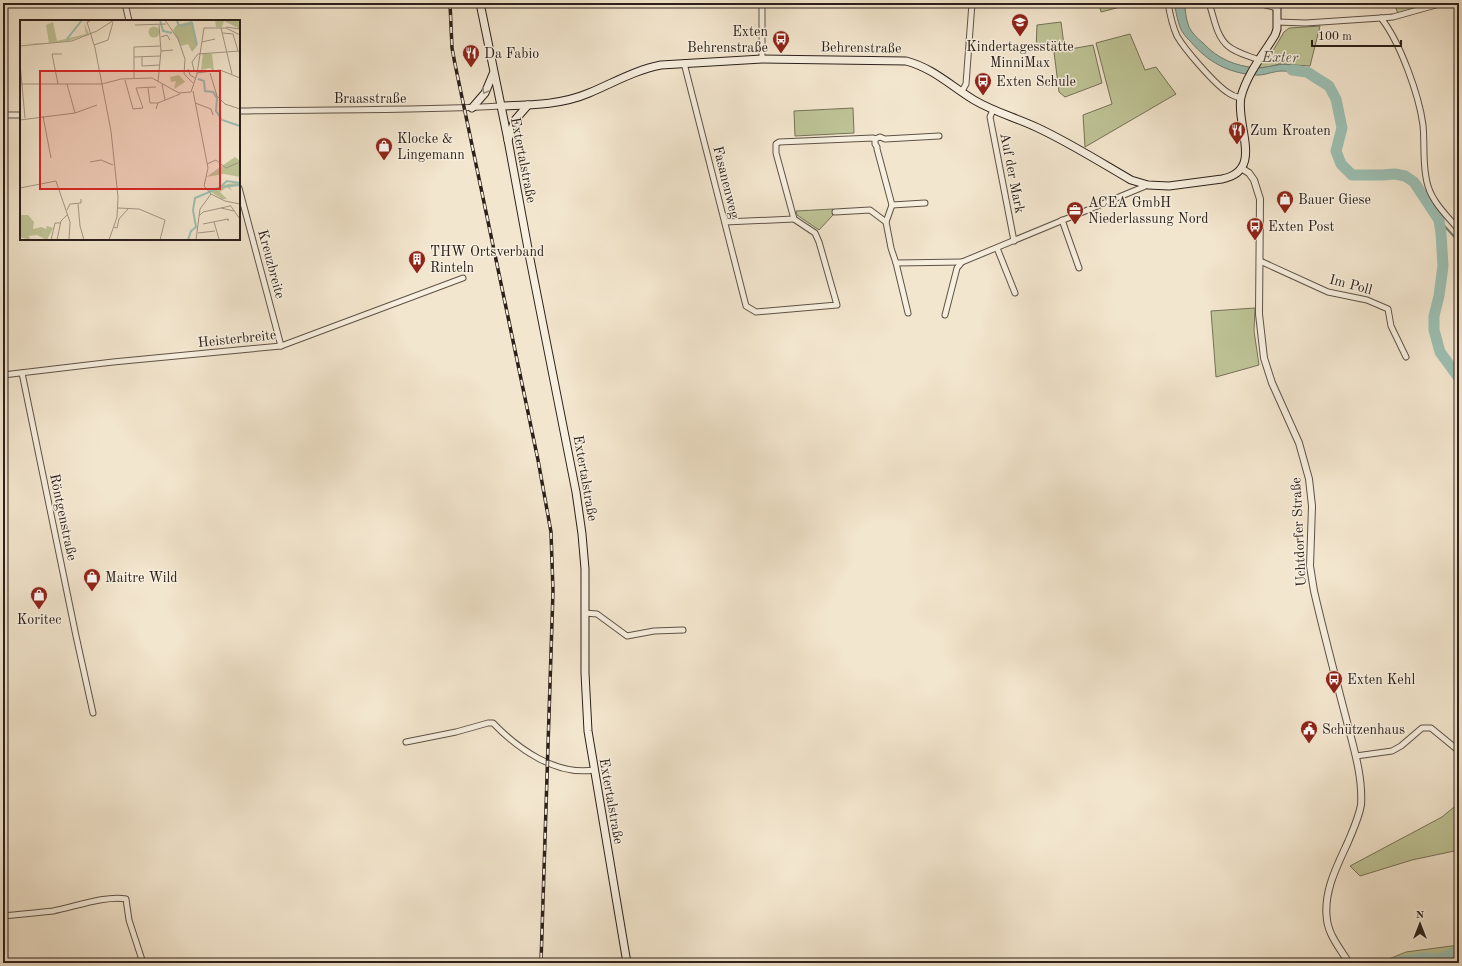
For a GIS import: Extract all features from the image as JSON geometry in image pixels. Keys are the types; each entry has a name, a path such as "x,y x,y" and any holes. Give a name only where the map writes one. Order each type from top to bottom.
{"main road":[{"name":"Extertalstraße","path":"480,3 576,492 585,569 585,694 588,732 627,963"},
{"path":"1241,168 1245,163 1246,155 1240,110 1241,98 1258,60 1275,35 1277,5"},
{"name":"Behrenstraße","path":"501,106 528,105 589,94 645,68 661,65 762,58 906,61 932,71 973,100 993,110 1038,128 1131,180 1148,185 1168,186 1228,178 1241,168"},
{"path":"472,108 485,93 494,72"},
{"path":"508,140 515,120 528,105"}],"street":[{"path":"125,3 129,20"},
{"path":"762,3 762,58"},
{"path":"962,91 966,84 972,3"},
{"path":"1168,3 1172,25 1186,48 1220,86 1233,96 1241,98"},
{"path":"1209,3 1219,35 1227,45 1258,60"},
{"path":"1258,3 1277,5"},
{"path":"1277,22 1306,23 1393,17 1443,3"},
{"path":"1381,18 1389,28 1397,44 1419,106 1423,124 1425,167 1428,186 1439,206 1459,230"},
{"name":"Fasanenweg","path":"684,64 746,306 756,312 837,305 815,233 794,220"},
{"name":"Braasstraße","path":"240,111 333,109 392,110 501,106"},
{"name":"Auf der Mark","path":"993,110 990,117 1014,241"},
{"path":"3,114 20,115"},
{"path":"725,222 794,220 775,147 779,142 938,136"},
{"path":"875,139 875,144 878,147 877,149 892,205 886,222 891,248 908,313"},
{"name":"Uchtdorfer Straße","path":"1241,168 1249,173 1254,180 1260,200 1259,314 1264,358 1272,383 1299,444 1309,478 1312,506 1310,566 1314,591 1356,756 1362,788 1361,806 1356,824 1332,879 1327,902 1327,921 1334,939 1349,963"},
{"path":"896,263 962,262 1148,185"},
{"name":"Kreuzbreite","path":"240,192 282,346"},
{"path":"892,205 925,203"},
{"path":"836,212 870,210 886,222"},
{"path":"1062,220 1079,268"},
{"path":"996,248 1015,293"},
{"name":"Im Poll","path":"1260,261 1328,292 1367,300 1388,309 1391,326 1406,357"},
{"path":"944,315 957,268 962,262"},
{"name":"Heisterbreite","path":"3,375 114,362 282,346 463,278"},
{"name":"Röntgenstraße","path":"22,373 93,713"},
{"path":"585,613 597,614 627,636 654,631 683,630"},
{"path":"406,742 438,737 488,723 493,723 514,743 548,763 572,770 594,770"},
{"path":"1356,756 1392,751 1401,746 1422,728 1431,728 1459,751"},
{"path":"3,916 53,911 109,899 126,899 129,920 143,963"}],"green space":[{"path":"1099,3 1123,3 1124,6 1101,12"},
{"path":"1394,3 1411,3 1413,10 1398,14"},
{"path":"1061,22 1064,45 1036,50 1037,25"},
{"path":"1320,26 1310,66 1279,64 1257,68 1261,62 1271,54 1284,32 1289,28"},
{"path":"1130,34 1145,70 1156,67 1176,94 1085,147 1083,115 1112,104 1096,43"},
{"path":"1093,45 1102,83 1065,97 1059,92 1054,52"},
{"path":"853,108 854,133 795,136 794,111"},
{"path":"833,209 833,215 819,230 797,215 796,211"},
{"path":"1255,308 1254,331 1259,365 1216,377 1211,311"},
{"path":"1459,803 1459,850 1412,860 1360,876 1350,866 1442,817"},
{"path":"1459,945 1459,963 1379,963 1406,952"}],"water":[{"path":"1174,3 1185,3 1186,18 1193,34 1209,49 1227,61 1241,66 1257,68 1285,64 1307,72 1300,73 1282,71 1255,75 1236,72 1219,65 1204,55 1183,33 1179,24"}],"waterway":[{"name":"Exter","path":"1292,70 1307,72 1329,86 1336,99 1342,128 1336,151 1341,164 1352,175 1395,174 1405,176 1414,182 1439,220 1443,266 1439,296 1434,316 1434,330 1440,352 1459,378"},
{"path":"1439,220 1459,242"},
{"name":"Exter","path":"1394,963 1424,958 1438,959 1459,950"}],"railway":[{"path":"450,3 452,48 455,64 538,460 551,532 553,591 541,963"}],"place":[{"name":"Kindertagesstätte MinniMax","path":"1020,37"},
{"name":"Exten Behrenstraße","path":"781,54"},
{"name":"Da Fabio","path":"471,68"},
{"name":"Exten Schule","path":"983,96"},
{"name":"Zum Kroaten","path":"1237,145"},
{"name":"Klocke & Lingemann","path":"384,161"},
{"name":"Bauer Giese","path":"1285,214"},
{"name":"ACEA GmbH Niederlassung Nord","path":"1075,225"},
{"name":"Exten Post","path":"1255,241"},
{"name":"THW Ortsverband Rinteln","path":"417,274"},
{"name":"Maitre Wild","path":"92,592"},
{"name":"Koritec","path":"39,610"},
{"name":"Exten Kehl","path":"1334,694"},
{"name":"Schützenhaus","path":"1309,744"}]}
